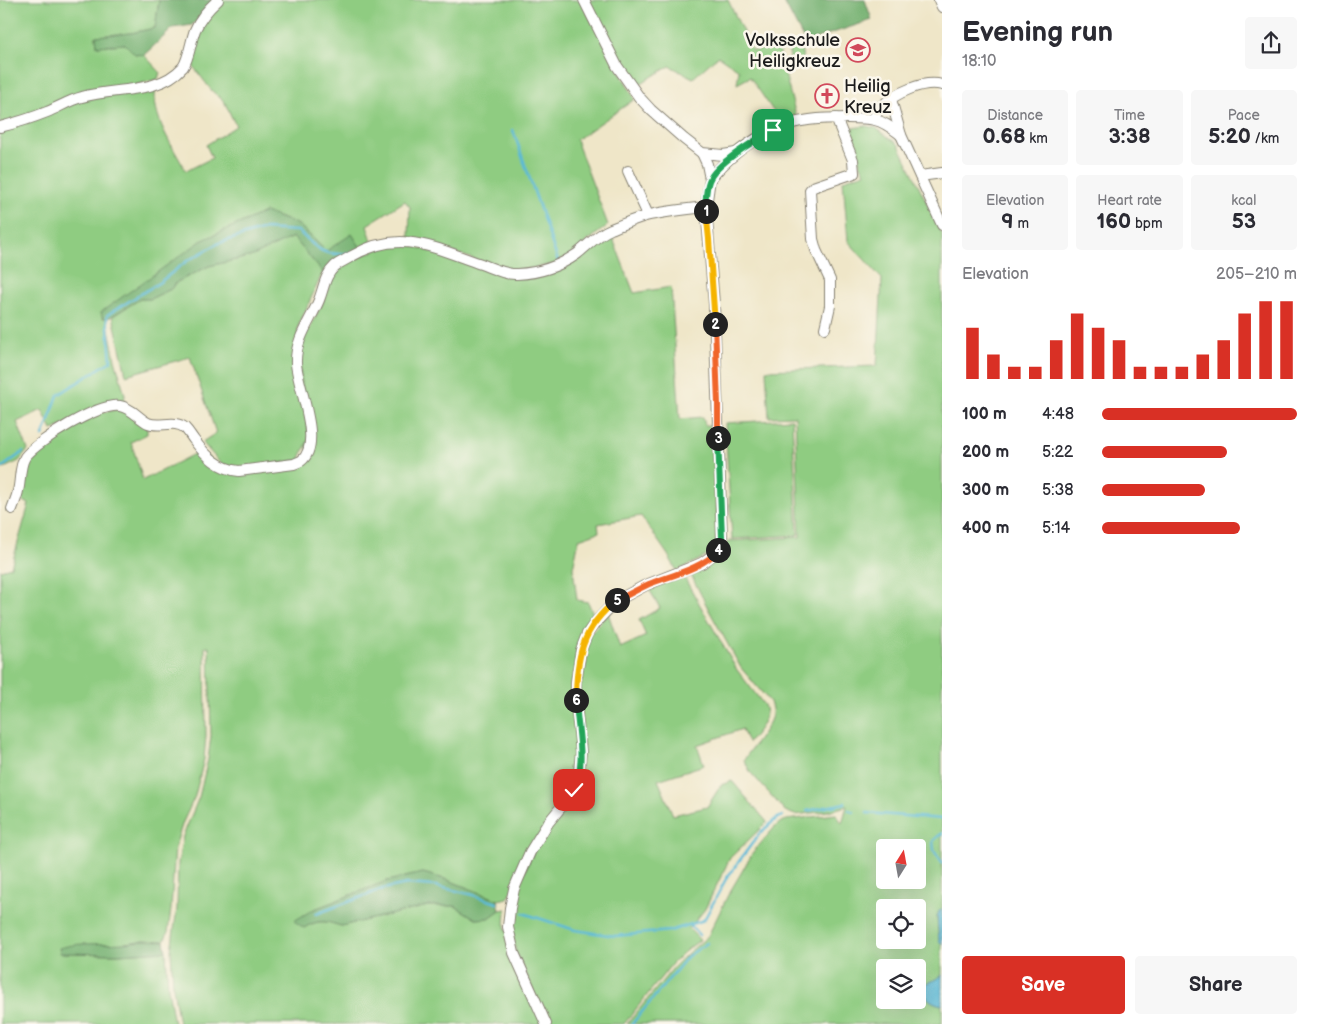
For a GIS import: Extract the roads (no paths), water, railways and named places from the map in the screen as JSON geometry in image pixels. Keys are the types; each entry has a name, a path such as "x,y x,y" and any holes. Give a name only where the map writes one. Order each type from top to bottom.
{"street":[{"path":"0,127 48,112 90,94 152,85 172,76 184,65 196,29 206,11 218,0"},
{"path":"546,1024 514,952 508,927 514,889 530,852 548,823 578,782 581,752 576,704 576,682 581,650 587,634 616,601 646,586 702,563 714,554 721,544 722,537 714,314 706,206 710,179 707,164 702,153 639,97 617,66 584,0"},
{"path":"939,0 942,7"},
{"path":"873,120 883,105 906,91 922,85 942,85"},
{"path":"891,99 901,135 942,225"},
{"path":"710,179 736,153 773,130 790,123 836,118 873,120 892,128 901,135"},
{"path":"825,328 830,306 830,280 813,239 810,190 813,187 854,173 853,160 836,118"},
{"path":"702,153 723,155 736,153"},
{"path":"628,171 648,215"},
{"path":"920,176 942,173"},
{"path":"12,509 18,490 22,464 31,451 70,423 110,405 129,409 145,422 151,424 176,424 184,427 212,460 230,470 239,471 294,464 301,461 309,449 310,426 296,363 298,345 319,300 326,276 335,266 367,248 389,242 410,242 430,246 516,275 555,266 576,255 609,229 648,215 706,206"}],"water":[{"path":"942,909 942,944 939,941 937,917"},
{"path":"942,975 942,1005 935,1003 926,996 926,984"}],"waterway":[{"path":"513,130 558,261"},
{"path":"43,436 58,395 111,361 107,315 160,282 187,261 219,243 264,229 298,231 320,250 332,254 349,253"},
{"path":"0,469 23,452"},
{"path":"807,811 845,803"},
{"path":"849,810 853,812"},
{"path":"867,813 942,819"},
{"path":"523,913 575,930 615,936 670,931 704,920 726,879 759,834 782,816"},
{"path":"942,833 933,841 934,851 942,863"},
{"path":"316,914 383,889 407,884 435,886 470,894 497,903"},
{"path":"690,925 699,935"},
{"path":"632,1024 688,956 707,943"}],"place":[{"name":"Volksschule Heiligkreuz","path":"858,50"},
{"name":"Heilig Kreuz","path":"827,96"}]}
